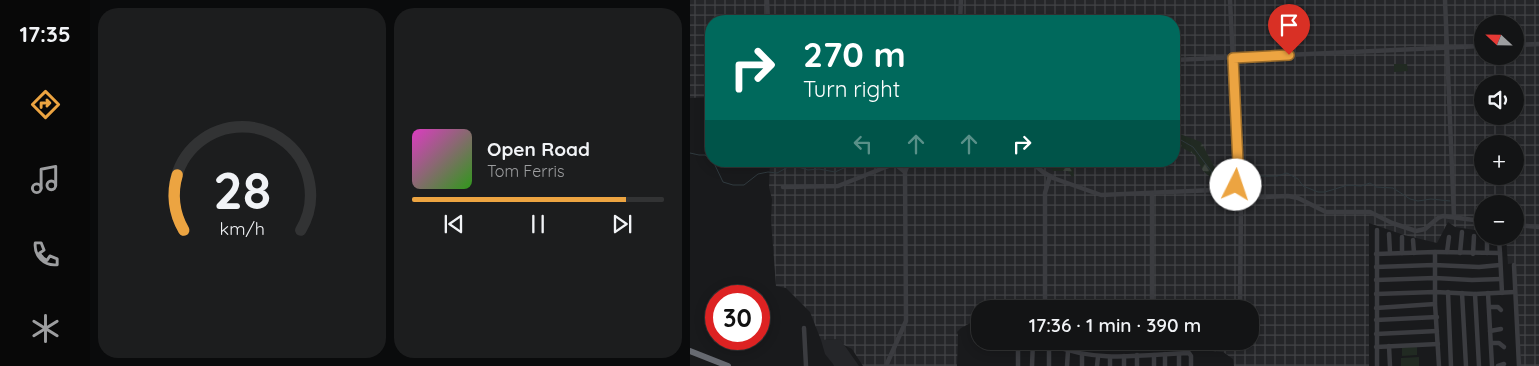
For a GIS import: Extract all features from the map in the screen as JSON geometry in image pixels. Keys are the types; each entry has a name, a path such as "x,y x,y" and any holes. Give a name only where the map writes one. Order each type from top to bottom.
{"highway":[{"path":"690,351 728,366"}],"street":[{"path":"767,0 768,15"},
{"path":"960,15 961,0"},
{"path":"1230,0 1238,177 1243,198 1240,300"},
{"path":"1445,0 1454,217"},
{"path":"1524,45 1539,44"},
{"path":"1180,60 1474,46"},
{"path":"783,187 838,186 887,167"},
{"path":"899,167 906,172"},
{"path":"886,366 906,320 907,167"},
{"path":"1038,167 1050,176 1100,195 1214,190 1243,198 1292,196 1324,211 1369,212 1392,223 1418,231 1427,228 1439,217 1474,219"},
{"path":"1045,300 1045,193 1050,176"},
{"path":"1224,193 1226,190 1239,184"},
{"path":"1152,193 1152,300"},
{"path":"1524,225 1539,226"},
{"path":"1376,230 1376,366"},
{"path":"1460,253 1462,232"},
{"path":"1389,234 1390,253"},
{"path":"1447,252 1449,236"},
{"path":"1473,254 1474,236"},
{"path":"1402,237 1402,253"},
{"path":"1413,240 1414,253"},
{"path":"1487,245 1487,253"},
{"path":"1499,245 1502,293"},
{"path":"1376,254 1435,252 1500,253"},
{"path":"1435,252 1439,366"},
{"path":"1376,267 1434,265 1479,267 1500,265"},
{"path":"1514,265 1519,366"},
{"path":"1376,280 1435,278 1501,279"},
{"path":"1376,294 1448,292 1488,294 1515,292"},
{"path":"1448,292 1452,366"},
{"path":"1462,293 1466,366"},
{"path":"1475,294 1479,366"},
{"path":"1488,294 1492,366"},
{"path":"1376,308 1436,304"},
{"path":"1489,307 1498,307 1501,310"},
{"path":"1376,320 1437,317"},
{"path":"804,328 806,366"},
{"path":"1490,331 1501,329"},
{"path":"1376,334 1437,331"},
{"path":"1491,343 1498,343 1504,347"},
{"path":"1376,347 1438,344"},
{"path":"1049,366 1050,346 1052,345 1068,351 1098,357 1190,354 1192,366"},
{"path":"1390,346 1390,366"},
{"path":"1018,350 1018,366"},
{"path":"1032,366 1033,350"},
{"path":"1067,366 1068,351"},
{"path":"1082,354 1082,366"},
{"path":"1165,354 1165,366"},
{"path":"1179,354 1179,366"},
{"path":"1137,355 1137,366"},
{"path":"1154,355 1154,366"},
{"path":"1124,356 1124,366"},
{"path":"1097,366 1098,357"},
{"path":"1110,357 1110,366"},
{"path":"1498,366 1504,364"}],"shaded area":[{"path":"690,0 1539,0 1539,366 1521,366 1515,263 1508,264 1507,245 1524,245 1524,195 1474,195 1474,230 1455,227 1448,222 1437,243 1404,235 1369,223 1369,366 1234,366 1233,359 1223,352 1201,350 1259,350 1259,300 971,300 971,323 957,332 957,366 863,366 852,349 844,345 840,339 821,340 810,312 786,288 776,286 771,220 772,199 769,187 770,167 1180,167 1180,15 705,15 705,97 690,98"},
{"path":"840,339 859,366 834,366 825,354 821,340"}],"green space":[{"path":"1394,64 1407,64 1408,71 1394,72"},
{"path":"1180,134 1201,142 1218,174 1232,165 1235,167 1235,174 1219,178 1214,182 1203,171 1195,155 1180,146"},
{"path":"1051,167 1073,167 1074,176 1072,177 1068,171 1053,171"},
{"path":"1417,346 1417,355 1402,356 1402,347"},
{"path":"1419,357 1419,366 1401,366 1401,358"}],"waterway":[{"path":"1180,139 1193,147 1214,175 1221,176 1237,173"},
{"path":"690,153 705,155"},
{"path":"716,167 723,182 733,185 744,185 758,174 777,173 788,167"},
{"path":"798,167 808,170 819,169 835,172 845,167"},
{"path":"1241,172 1261,176 1277,176 1287,173 1298,179 1303,186 1318,192 1325,192 1348,185 1361,186 1370,183 1376,187 1393,188 1410,199 1418,201 1431,199 1450,201"}],"route":[{"path":"1236,185 1239,184 1233,58 1289,55"}]}
